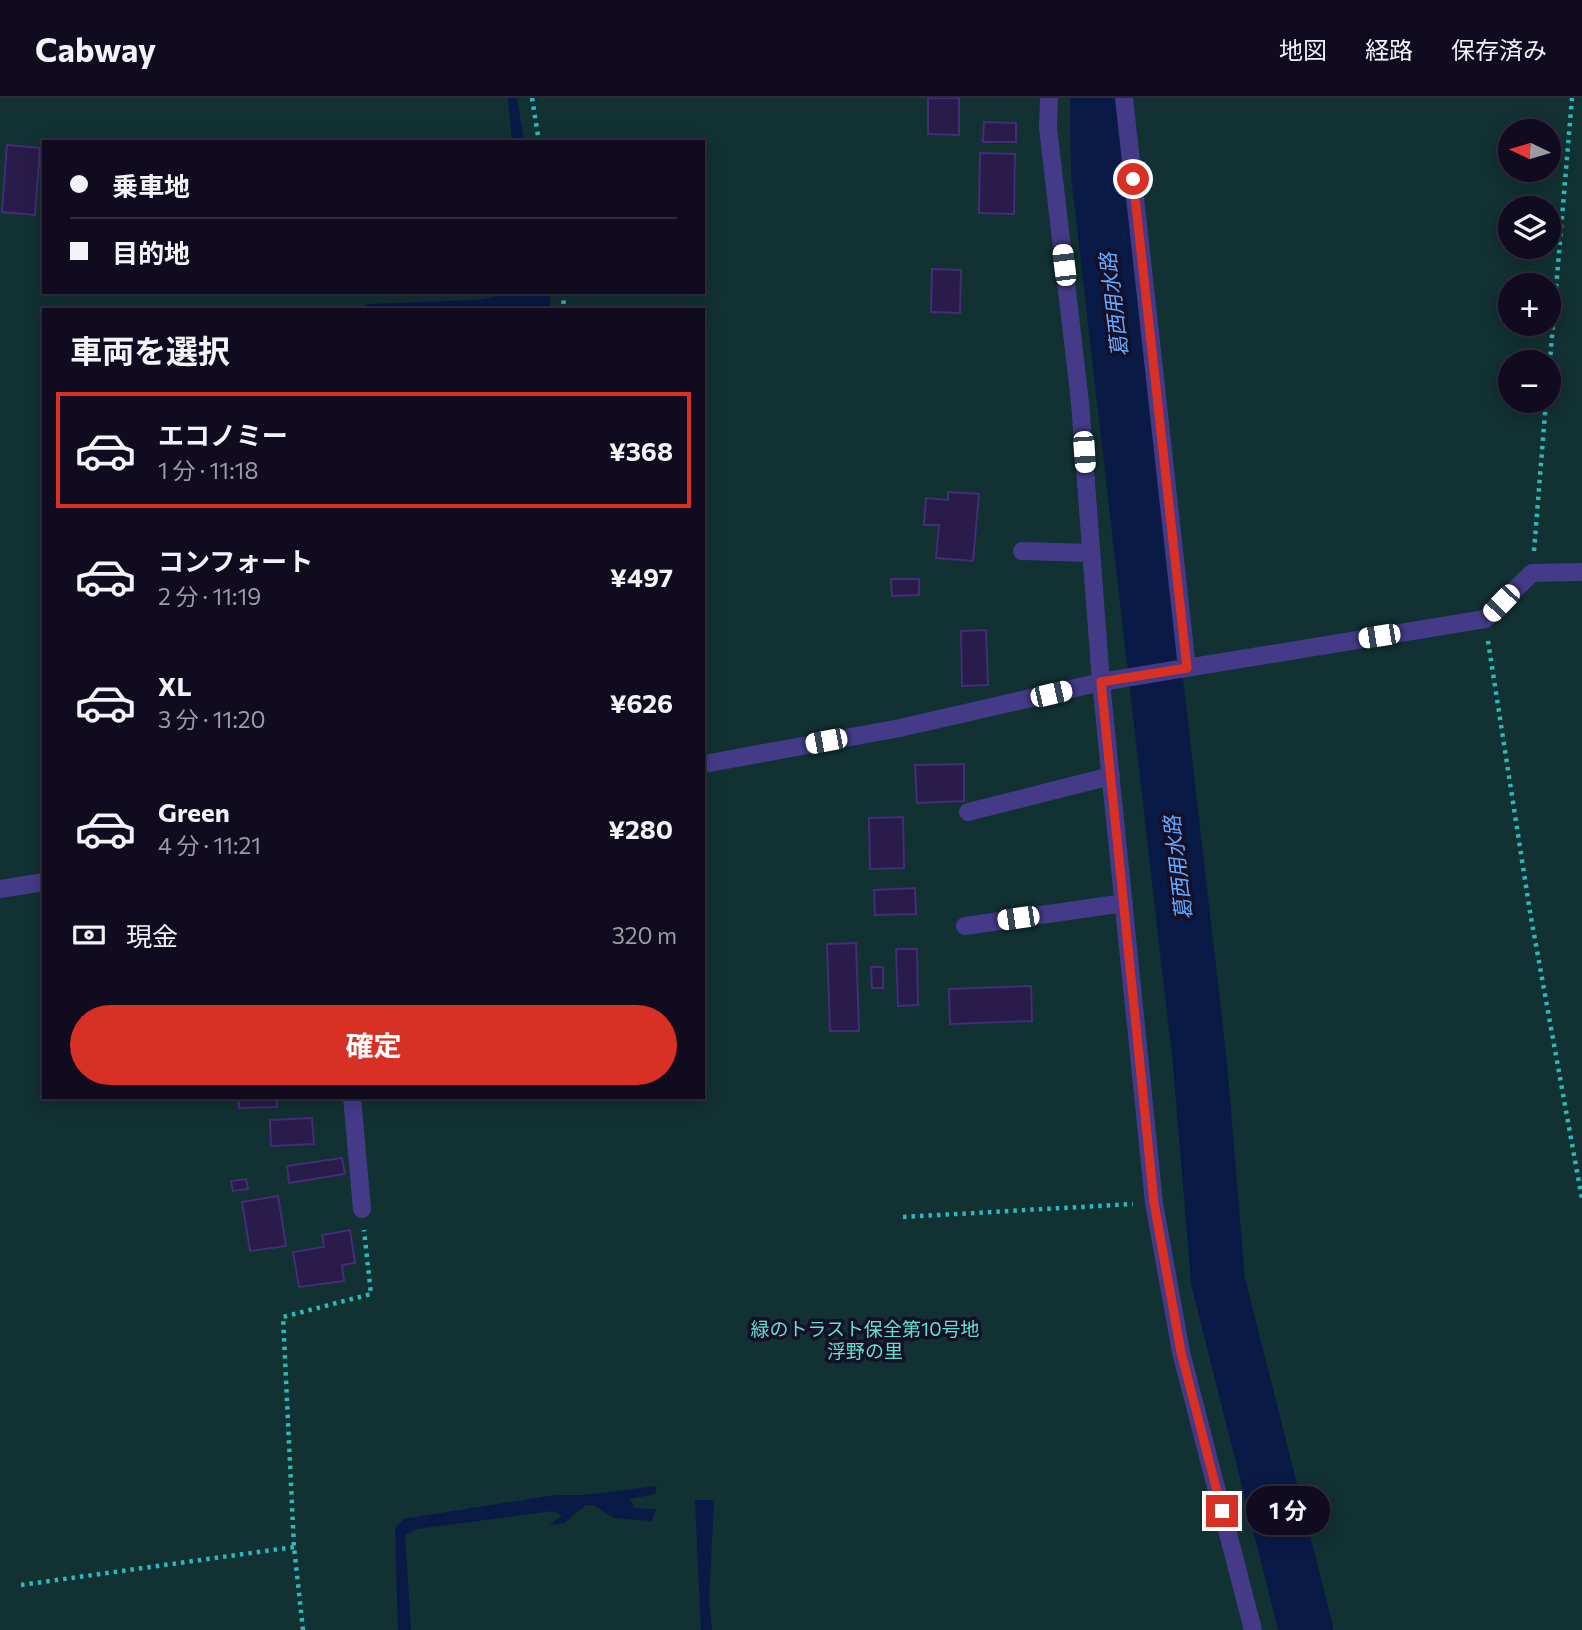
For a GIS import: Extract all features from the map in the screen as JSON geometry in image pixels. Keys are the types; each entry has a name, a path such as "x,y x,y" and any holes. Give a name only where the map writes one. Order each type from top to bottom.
{"street":[{"path":"1049,98 1048,128 1080,402 1091,553 1110,681 1111,776 1154,1203 1181,1352 1253,1630"},
{"path":"1124,98 1181,669"},
{"path":"1022,551 1091,553"},
{"path":"705,764 900,728 1110,681 1485,619 1532,573 1582,572"},
{"path":"968,812 1111,776"},
{"path":"0,890 42,882"},
{"path":"965,926 1124,903"},
{"path":"352,1099 362,1209"}],"path":[{"path":"531,98 539,140"},
{"path":"1551,350 1572,98"},
{"path":"1532,573 1545,413"},
{"path":"1485,619 1530,912 1582,1199"},
{"path":"903,1217 1154,1203"},
{"path":"303,1630 294,1547 283,1317 371,1294 362,1209"},
{"path":"21,1586 294,1547"}],"green space":[{"name":"緑のトラスト保全第10号地 浮野の里","path":"0,98 1582,98 1582,1630 0,1630"}],"water":[{"path":"508,98 517,98 524,140 512,140"},
{"path":"509,294 549,294 551,308 362,308 367,304 478,300"},
{"path":"657,1486 655,1494 630,1499 634,1508 656,1509 652,1521 614,1518 593,1505 586,1505 564,1523 549,1525 562,1516 553,1511 417,1529 405,1535 411,1630 398,1630 395,1529 403,1519 555,1495 584,1495"},
{"path":"695,1500 714,1500 709,1600 712,1630 701,1630"}],"building":[{"path":"928,98 959,98 959,135 928,134"},
{"path":"984,122 1016,123 1016,142 983,142"},
{"path":"7,145 40,148 35,215 2,212"},
{"path":"980,153 1015,154 1014,214 979,213"},
{"path":"932,269 961,270 960,313 931,312"},
{"path":"948,492 979,494 973,561 936,558 939,525 924,525 926,498 948,500"},
{"path":"891,579 919,579 919,595 892,596"},
{"path":"986,630 988,685 962,686 961,631"},
{"path":"964,764 964,801 917,803 915,765"},
{"path":"903,817 904,868 870,869 869,818"},
{"path":"915,888 916,914 875,915 874,890"},
{"path":"856,943 859,1031 830,1031 827,944"},
{"path":"896,949 917,949 918,1005 898,1006"},
{"path":"871,967 883,967 883,988 872,988"},
{"path":"1031,986 1032,1021 950,1024 949,989"},
{"path":"239,1099 276,1099 277,1107 239,1108"},
{"path":"312,1118 314,1144 271,1146 270,1120"},
{"path":"342,1158 345,1174 289,1183 287,1166"},
{"path":"246,1179 248,1189 233,1191 231,1181"},
{"path":"278,1196 286,1246 250,1251 242,1202"},
{"path":"350,1230 355,1263 342,1265 344,1281 299,1287 293,1252 324,1247 322,1235"}],"waterway":[{"name":"葛西用水路","path":"1097,98 1098,174 1200,1064 1218,1281 1306,1630"}],"route":[{"path":"1133,179 1187,668 1101,682 1154,1203 1181,1352 1222,1511"}]}
